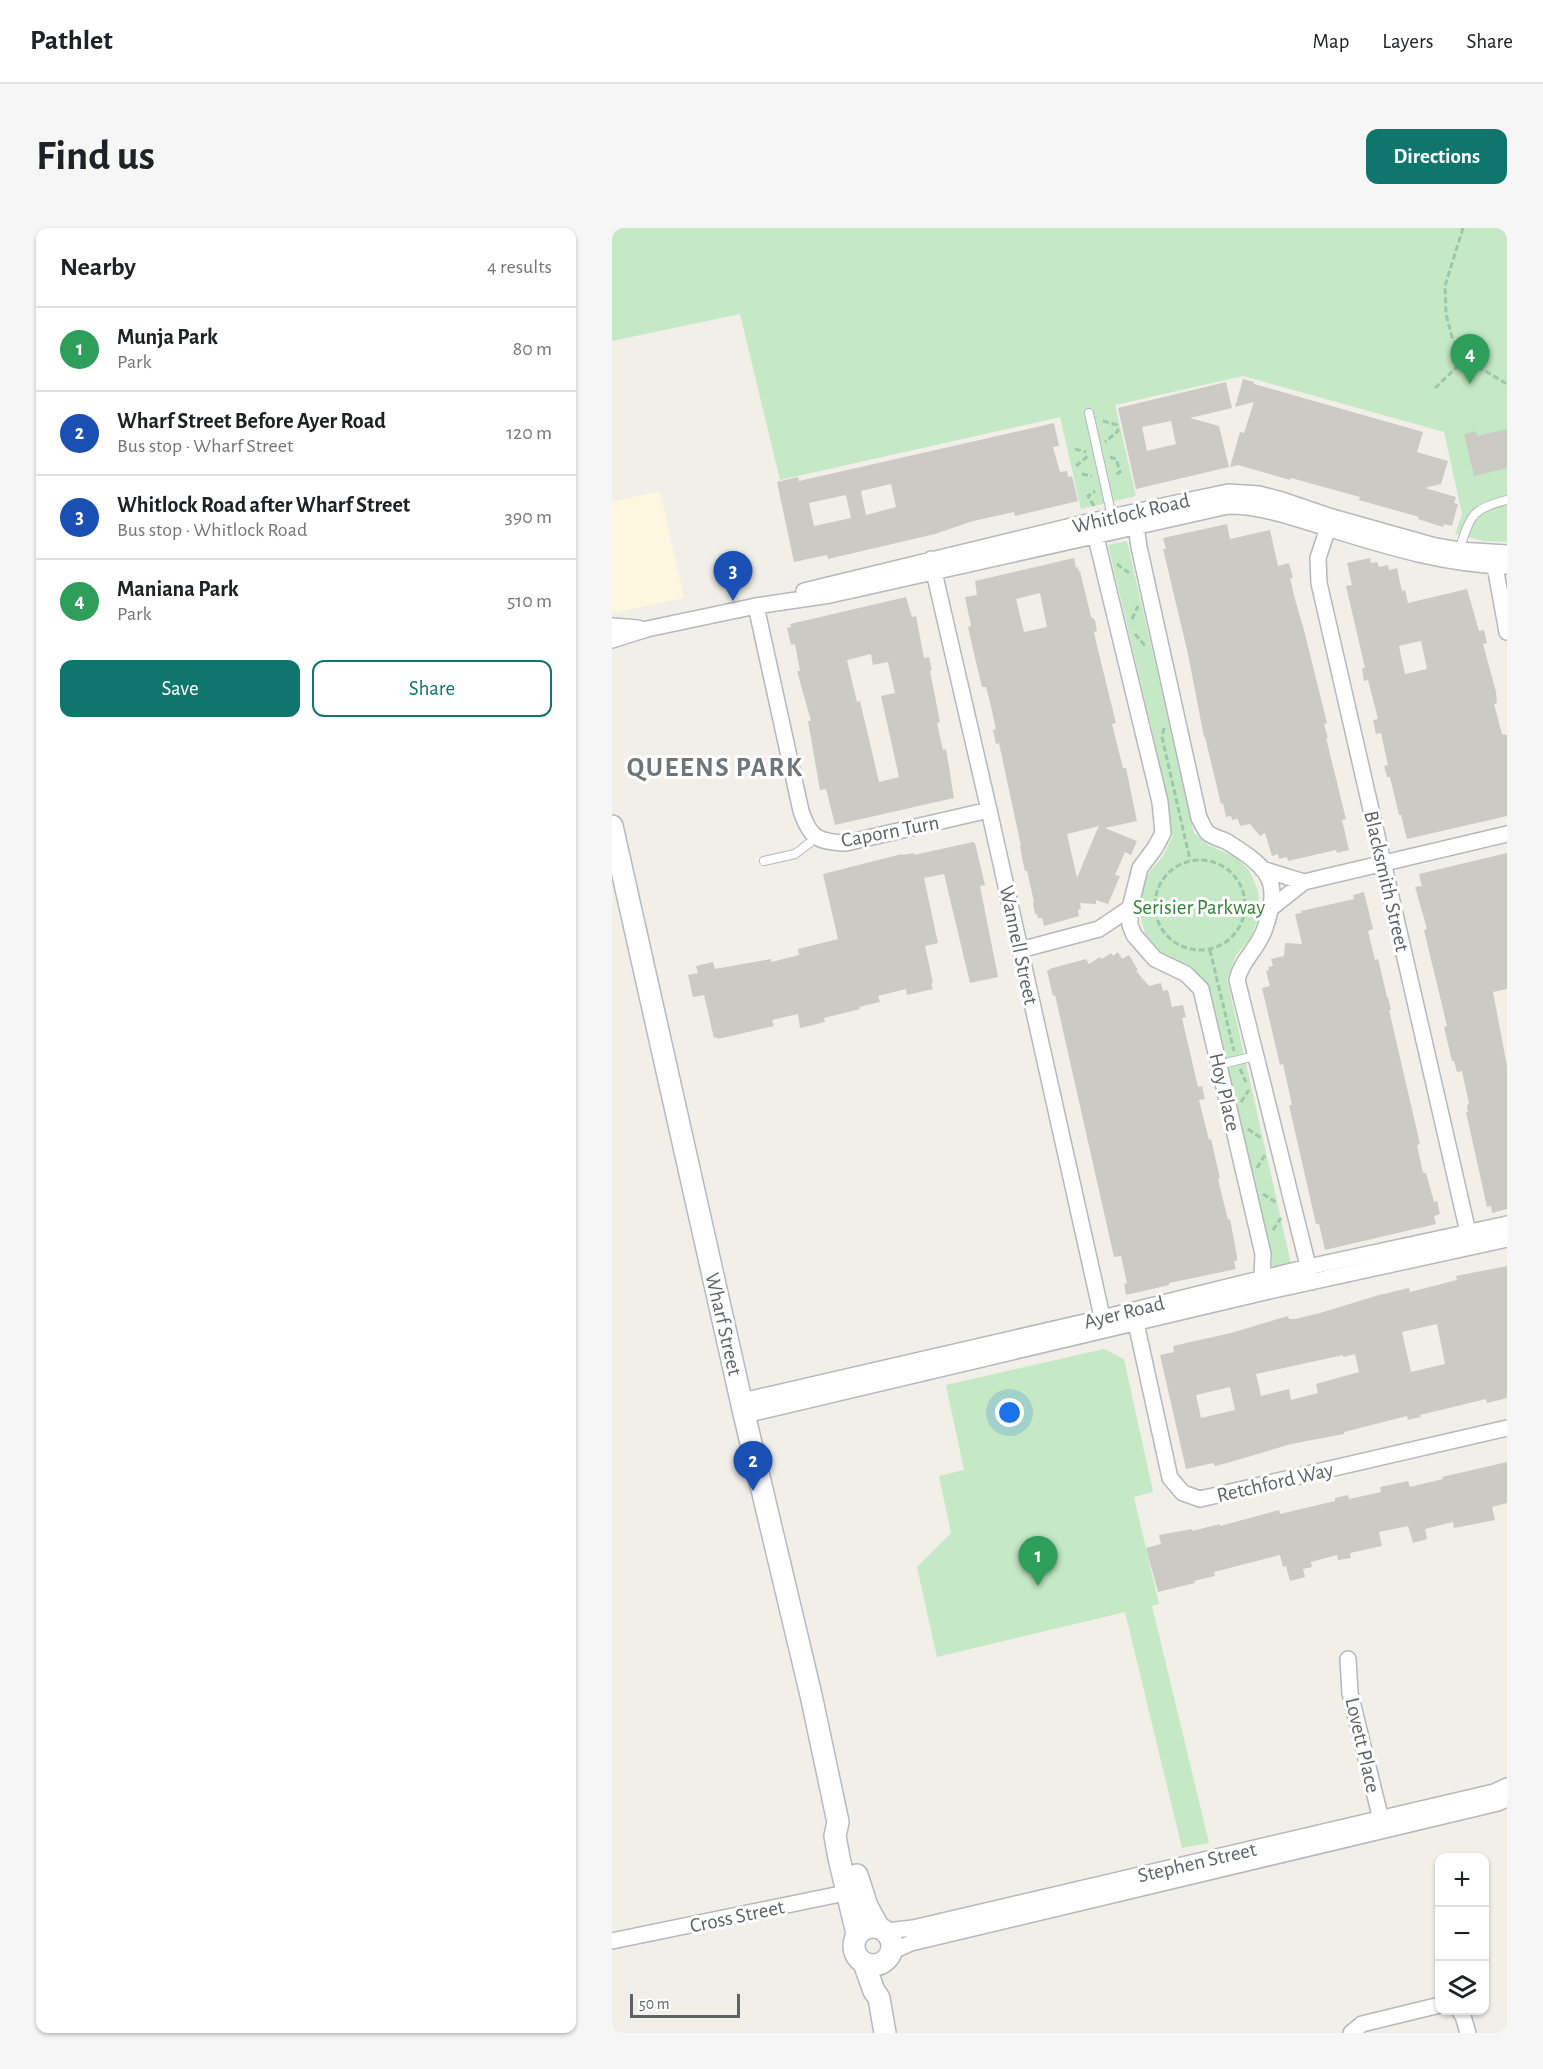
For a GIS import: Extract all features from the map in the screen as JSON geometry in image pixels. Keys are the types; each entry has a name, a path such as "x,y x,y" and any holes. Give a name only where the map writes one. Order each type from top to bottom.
{"street":[{"name":"Whitlock Road","path":"612,640 647,628 756,606 830,595 932,565 1135,519 1228,506 1246,506 1330,522 1501,559"},
{"name":"Whitlock Road","path":"1094,529 1112,517 1135,519"},
{"path":"1135,519 1139,547 1201,821 1208,833 1228,842 1262,869 1268,875 1274,890 1265,931 1239,969 1238,984 1310,1274"},
{"name":"Whitlock Road","path":"1330,522 1434,558 1464,564 1501,559"},
{"name":"Blacksmith Street","path":"1330,522 1318,558 1319,583 1470,1239"},
{"path":"1094,529 1160,802 1163,833 1140,868 1130,908 1132,930 1155,959 1186,974 1201,991"},
{"path":"1501,559 1507,632"},
{"name":"Wannell Street","path":"932,565 1103,1324"},
{"name":"Caporn Turn","path":"756,606 801,811 806,825 816,838 831,843 846,843 989,810"},
{"name":"Whitlock Road","path":"612,626 647,628"},
{"name":"Wharf Street","path":"612,826 838,1822 847,1836 855,1891 857,1934 854,1950 856,1956 881,1946"},
{"path":"1270,909 1304,882 1507,834"},
{"path":"1262,869 1304,882"},
{"path":"1099,929 1130,908"},
{"path":"1020,950 1099,929 1132,930"},
{"name":"Hoy Place","path":"1201,991 1263,1254 1264,1285"},
{"name":"Ayer Road","path":"743,1408 1310,1274 1470,1239 1507,1224"},
{"name":"Ayer Road","path":"1470,1239 1507,1239"},
{"name":"Ayer Road","path":"1103,1324 1136,1323 1264,1285"},
{"name":"Retchford Way","path":"1136,1323 1170,1478 1183,1493 1200,1499 1507,1428"},
{"name":"Lovett Place","path":"1348,1659 1350,1693 1382,1825"},
{"name":"Stephen Street","path":"1382,1825 1494,1792 1507,1786"},
{"name":"Stephen Street","path":"881,1946 913,1929 1382,1825 1498,1803 1507,1799"},
{"name":"Wharf Street","path":"855,1891 881,1946 874,1991 879,1998 885,2033"},
{"name":"Cross Street","path":"612,1941 855,1891"},
{"path":"857,1934 866,1928 881,1946"},
{"path":"1351,2033 1362,2024 1435,2006"},
{"path":"1462,2015 1468,2033"}],"lane":[{"path":"1089,413 1112,517"},
{"path":"1459,550 1471,519 1484,505 1507,500"},
{"path":"764,861 795,854 816,838"},
{"path":"1218,1065 1255,1056"}],"path":[{"path":"1463,228 1445,286 1446,314 1452,337 1465,359 1507,384"},
{"path":"1435,388 1465,359"},
{"path":"1138,605 1132,616 1133,627 1149,651"},
{"path":"1162,830 1201,821"},
{"path":"1205,860 1219,863 1231,871 1240,882 1245,895 1246,910 1238,930 1223,945 1210,950 1194,950 1179,946 1166,936 1156,915 1157,891 1164,877 1176,867 1190,861 1205,860"},
{"path":"1210,950 1236,1060 1251,1099"},
{"path":"1201,991 1238,984"},
{"path":"1239,1108 1252,1083"},
{"path":"1244,1126 1261,1138"},
{"path":"1259,1128 1268,1164"},
{"path":"1275,1193 1283,1227"}],"shaded area":[{"path":"660,491 684,598 612,613 612,502"}],"green space":[{"path":"612,228 1507,228 1507,542 1484,541 1455,534 1462,514 1444,432 1243,376 1115,405 1136,496 1081,509 1060,417 780,480 740,314 612,341"},
{"name":"Serisier Parkway","path":"1127,541 1194,833 1208,845 1235,857 1249,870 1258,890 1260,913 1251,938 1236,955 1227,979 1291,1264 1273,1268 1206,982 1191,967 1169,960 1158,952 1146,937 1140,915 1141,892 1148,874 1163,856 1172,837 1154,738 1108,545"},
{"path":"1104,1349 1124,1359 1153,1492 1134,1497 1159,1604 1152,1606 1209,1843 1182,1848 1125,1612 937,1657 917,1567 951,1533 939,1476 964,1470 946,1385"}],"building":[{"path":"1243,379 1423,432 1417,452 1448,461 1441,484 1425,488 1456,497 1454,503 1458,504 1452,526 1444,524 1443,527 1418,519 1419,517 1359,500 1360,497 1291,478 1290,480 1238,465 1230,467 1240,432 1244,433 1254,402 1235,407"},
{"path":"1226,382 1232,408 1190,418 1219,426 1229,467 1136,489 1118,408","holes":["1171,421 1176,444 1147,451 1142,427"]},
{"path":"1054,423 1059,446 1053,447 1060,472 1067,471 1068,477 1072,476 1078,501 1015,516 1014,512 973,521 935,534 828,559 827,555 794,562 777,482 798,477 799,481","holes":["891,484 896,507 866,515 861,491","846,495 851,518 814,526 809,503"]},
{"path":"1507,429 1507,468 1474,476 1464,434 1476,431 1477,436"},
{"path":"1227,524 1230,539 1270,530 1278,566 1289,563 1293,578 1290,578 1327,723 1324,724 1328,738 1326,738 1346,819 1342,820 1349,850 1337,853 1336,850 1288,861 1287,857 1279,859 1278,854 1272,856 1265,833 1260,836 1250,824 1240,826 1238,819 1232,820 1231,816 1226,817 1223,803 1221,804 1163,549 1166,549 1163,538"},
{"path":"1074,558 1076,568 1078,567 1080,571 1091,617 1095,620 1097,631 1094,632 1116,723 1112,724 1123,768 1126,768 1137,821 1105,828 1137,841 1131,855 1125,852 1115,875 1120,876 1108,904 1096,900 1096,904 1080,903 1079,916 1044,926 1042,918 1038,918 1035,914 999,743 996,744 993,730 996,729 989,698 986,687 982,687 968,627 971,626 965,597 977,595 975,581","holes":["1040,593 1047,627 1024,632 1016,599","1099,826 1097,830 1077,878 1067,834"]},
{"path":"1370,558 1371,563 1377,562 1379,567 1388,565 1389,570 1397,568 1402,591 1405,590 1408,603 1467,589 1479,631 1484,630 1487,643 1483,644 1496,692 1497,703 1494,704 1502,734 1507,735 1507,816 1407,839 1390,777 1387,777 1384,766 1388,765 1381,733 1376,734 1373,720 1378,719 1368,680 1364,681 1362,668 1365,668 1346,586 1352,585 1347,563","holes":["1421,641 1427,669 1405,674 1399,646"]},
{"path":"906,597 912,617 916,616 924,658 929,657 940,722 937,723 943,750 946,749 954,798 835,825 826,789 820,790 808,721 811,721 797,671 800,671 795,644 791,645 787,628 791,627 790,624","holes":["871,654 873,665 888,662 895,693 881,696 899,777 879,782 860,701 857,702 847,660"]},
{"path":"973,842 985,885 980,886 998,977 970,983 944,874 924,878 938,943 925,946 933,989 907,995 906,989 878,996 880,1002 824,1018 825,1022 809,1026 800,1028 798,1014 772,1020 774,1026 714,1038 704,995 693,997 688,975 698,973 696,966 713,962 715,969 771,959 771,962 799,955 798,949 838,939 823,874 902,854 914,853 914,855"},
{"path":"1507,853 1507,989 1493,992 1507,1066 1507,1209 1492,1213 1491,1206 1487,1207 1466,1112 1468,1112 1467,1105 1469,1104 1462,1071 1457,1072 1454,1061 1452,1061 1444,1027 1447,1026 1424,930 1427,929 1415,887 1422,886 1419,874"},
{"path":"1364,892 1373,929 1368,931 1391,1010 1389,1010 1420,1144 1417,1145 1423,1173 1426,1173 1434,1202 1437,1201 1440,1214 1434,1216 1436,1224 1325,1250 1319,1224 1316,1224 1289,1105 1292,1105 1283,1064 1280,1065 1262,988 1270,986 1266,971 1269,970 1268,967 1273,966 1271,959 1284,956 1285,943 1302,944 1295,914 1354,899 1353,895"},
{"path":"1118,952 1122,959 1129,955 1138,970 1136,971 1149,986 1161,983 1163,991 1168,990 1172,1007 1183,1005 1186,1017 1182,1018 1198,1087 1202,1086 1205,1099 1199,1100 1209,1140 1211,1139 1220,1178 1218,1179 1228,1220 1230,1219 1237,1256 1237,1261 1234,1261 1236,1269 1126,1295 1124,1284 1127,1283 1121,1256 1114,1257 1055,995 1053,996 1047,971 1086,959 1089,964 1100,957 1102,959 1111,953 1113,956"},
{"path":"1507,1266 1507,1398 1487,1403 1486,1399 1408,1420 1407,1416 1344,1432 1344,1434 1291,1444 1215,1466 1213,1463 1186,1469 1160,1355 1174,1352 1173,1346 1231,1333 1288,1316 1289,1319 1295,1319 1320,1313 1409,1288 1410,1292 1457,1280 1456,1276","holes":["1437,1324 1445,1364 1411,1372 1402,1332","1355,1354 1359,1372 1316,1384 1318,1393 1291,1400 1289,1389 1261,1396 1256,1374 1343,1355 1343,1357","1230,1387 1235,1410 1201,1418 1196,1395"]},
{"path":"1507,1462 1507,1503 1492,1507 1495,1520 1454,1528 1453,1522 1425,1529 1427,1539 1413,1543 1408,1526 1379,1532 1382,1546 1350,1553 1351,1558 1338,1560 1337,1555 1311,1562 1312,1567 1303,1569 1305,1577 1290,1581 1280,1555 1214,1572 1215,1576 1158,1592 1146,1548 1161,1544 1159,1535 1192,1529 1192,1531 1220,1524 1220,1526 1279,1510 1280,1514 1335,1501 1335,1498 1348,1495 1349,1499 1381,1492 1380,1487 1408,1481 1410,1487"}],"place":[{"name":"Maniana Park","path":"1470,384"},
{"name":"Whitlock Road after Wharf Street","path":"733,601"},
{"name":"Wharf Street Before Ayer Road","path":"753,1491"},
{"name":"Munja Park","path":"1038,1586"}],"district":[{"name":"QUEENS PARK","path":"715,767"}]}
